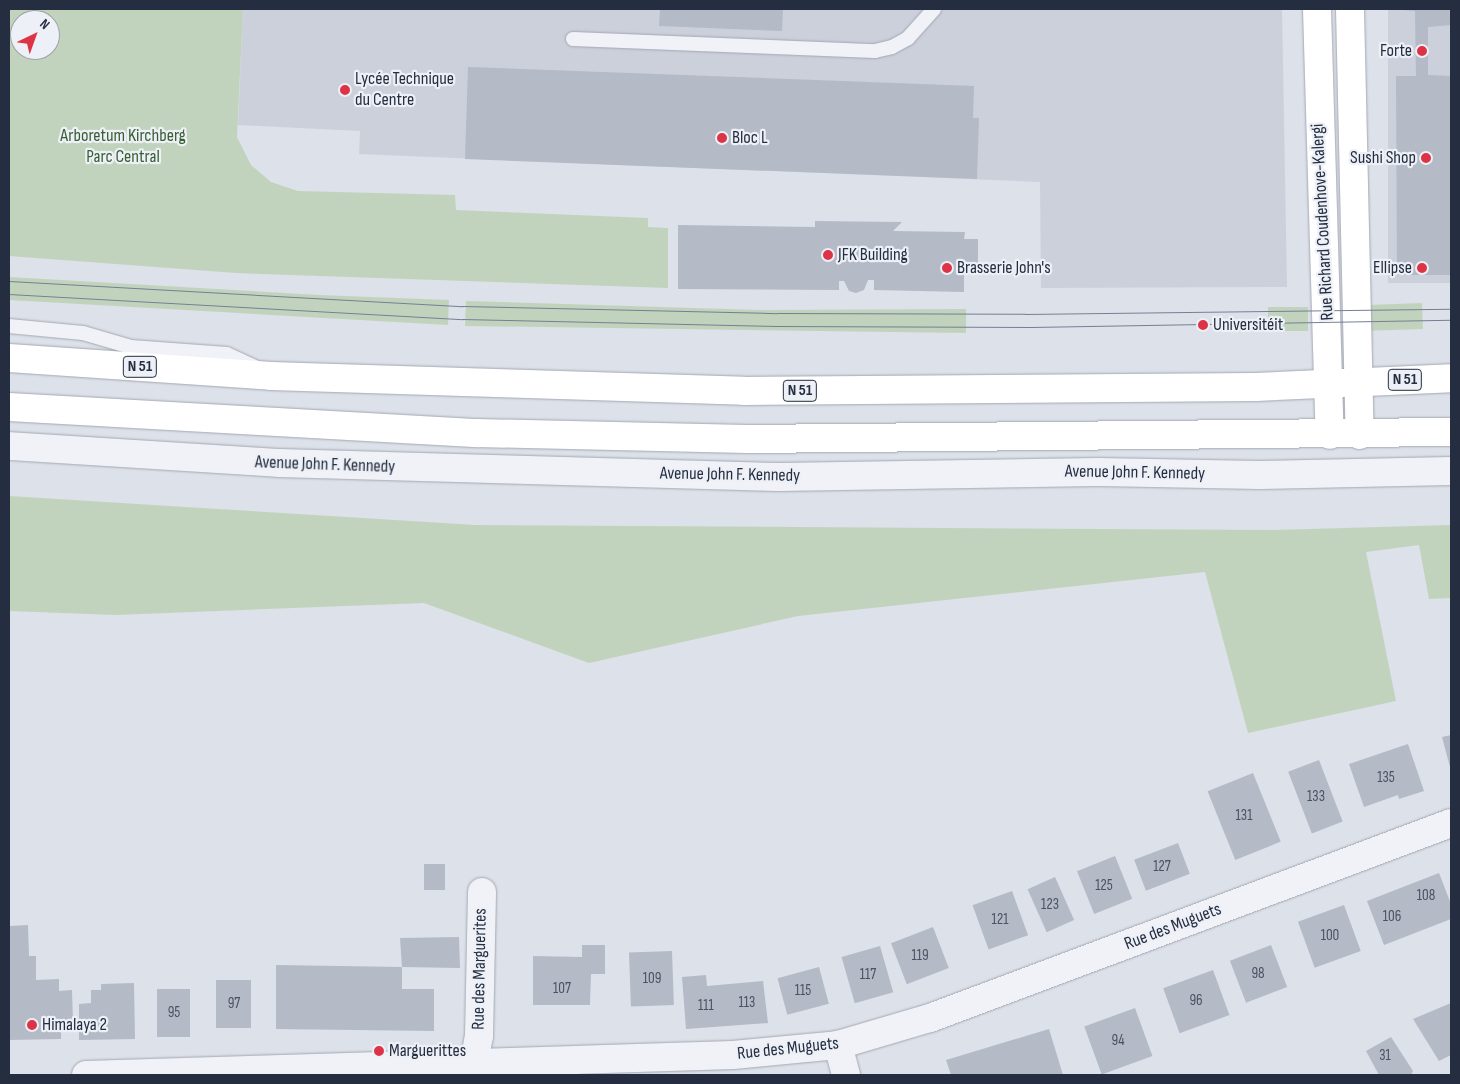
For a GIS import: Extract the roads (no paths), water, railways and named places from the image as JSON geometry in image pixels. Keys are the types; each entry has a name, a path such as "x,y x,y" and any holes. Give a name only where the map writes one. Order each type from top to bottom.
{"main road":[{"name":"Rue Richard Coudenhove-Kalergi","path":"1317,9 1330,435"},
{"name":"Rue Richard Coudenhove-Kalergi","path":"1350,9 1360,434"},
{"name":"N 51","path":"9,358 271,376 744,391 1256,388 1451,378"},
{"name":"Avenue John F. Kennedy","path":"9,407 478,433 747,439 1330,435 1451,432"}],"street":[{"name":"Avenue John F. Kennedy","path":"9,446 309,464 770,477 1098,472 1259,475 1451,470"},
{"name":"Rue des Muguets","path":"86,1075 474,1069 733,1056 838,1045 930,1018 1451,823"},
{"name":"Rue des Marguerites","path":"474,1069 479,1036 482,892"},
{"path":"838,1045 846,1075"}],"lane":[{"path":"573,39 875,51 892,47 908,38 934,9"},
{"path":"9,326 83,332 130,347 227,354 271,376"}],"tram line":[{"path":"9,281 462,306 777,313 1025,314 1451,309"},
{"path":"9,294 462,319 776,326 1031,327 1451,320"}],"place":[{"name":"Forte","path":"1422,51"},
{"name":"Lycée Technique du Centre","path":"345,90"},
{"name":"Bloc L","path":"722,138"},
{"name":"Sushi Shop","path":"1426,158"},
{"name":"JFK Building","path":"828,255"},
{"name":"Brasserie John's","path":"947,268"},
{"name":"Ellipse","path":"1422,268"},
{"name":"Universitéit","path":"1203,325"},
{"name":"Himalaya 2","path":"32,1025"},
{"name":"Marguerittes","path":"379,1051"}],"park label":[{"name":"Arboretum Kirchberg Parc Central","path":"123,147"}]}
